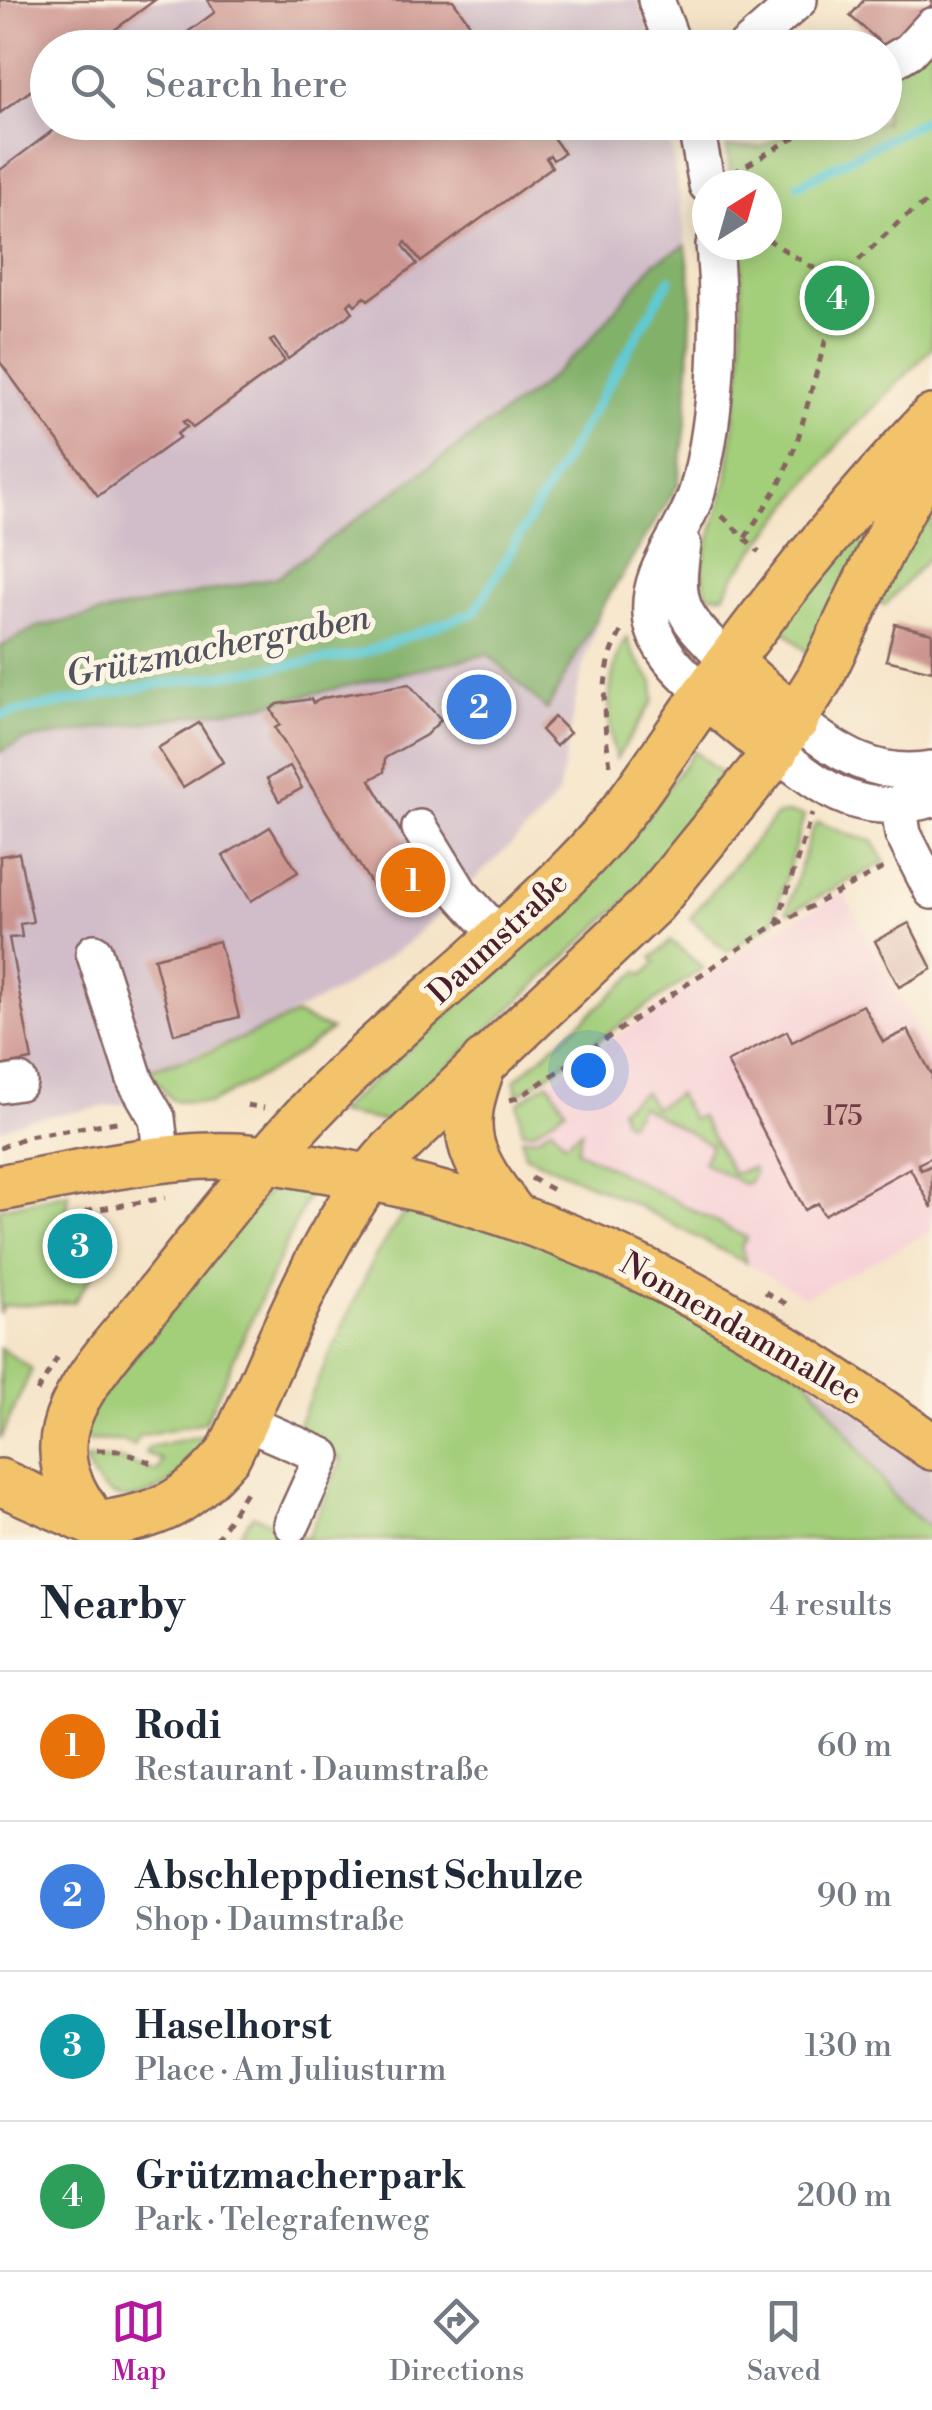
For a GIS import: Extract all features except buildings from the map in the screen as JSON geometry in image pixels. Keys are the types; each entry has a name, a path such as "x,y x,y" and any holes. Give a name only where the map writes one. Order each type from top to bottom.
{"main road":[{"name":"Daumstraße","path":"115,1532 73,1496 64,1472 63,1449 73,1408 134,1324 304,1116 576,865 634,798 717,678 852,503 932,418"},
{"path":"0,1482 115,1532 200,1488 228,1454 340,1216 368,1176 653,903 786,736 932,455"},
{"path":"717,678 786,736"},
{"path":"485,1060 468,1109 470,1140 482,1172 512,1214"},
{"name":"Nonnendammallee","path":"0,1188 165,1161 234,1156 368,1176 512,1214 594,1245 665,1278 783,1346 932,1448"}],"street":[{"path":"656,0 667,30"},
{"path":"765,30 799,0"},
{"path":"902,55 932,26"},
{"path":"701,140 712,170"},
{"path":"714,260 714,363 706,452 689,514 678,596 717,678"},
{"path":"689,514 658,570 650,611 654,632 664,650 717,678"},
{"path":"786,736 827,745 879,770 901,773 932,769"},
{"path":"786,736 817,783 843,797 870,805 916,803 903,834 932,891"},
{"path":"420,828 460,893 500,937"},
{"path":"94,952 136,1082 157,1118 165,1161"},
{"path":"244,1422 322,1456 292,1524"}],"path":[{"path":"737,170 790,140"},
{"path":"760,552 745,538 779,485 797,442 844,274 902,219 932,198"},
{"path":"782,248 842,281"},
{"path":"612,774 604,714 607,667 626,622 653,587"},
{"path":"778,924 812,813"},
{"path":"507,1101 520,1097 778,924 892,864"},
{"path":"247,1105 266,1109"},
{"path":"0,1148 28,1136 132,1120 144,1128 165,1161 82,1212 76,1223"},
{"path":"520,1170 568,1196"},
{"path":"82,1212 86,1224"},
{"path":"83,1450 120,1451 152,1463"}],"shaded area":[{"path":"0,0 638,0 649,30 30,30 30,140 669,140 692,292 687,415 678,485 604,604 582,668 558,795 535,822 406,944 341,989 253,1034 148,1070 130,1103 29,1119 0,1130"},
{"path":"844,892 932,1058 932,1231 805,1297 710,1243 525,1155 518,1103 761,938"},
{"path":"805,1376 932,1465 932,1529 899,1503"}],"green space":[{"path":"932,41 932,348 840,442 735,575 724,595 707,595 702,566 727,480 742,358 741,260 782,260 782,170 731,170 727,147 762,147 774,140 902,140 902,64"},
{"path":"686,245 692,292 687,415 678,485 604,604 547,710 488,654 263,705 24,740 0,752 0,647 37,627 277,577 537,389 584,347 654,263"},
{"path":"919,442 813,658 776,623"},
{"path":"932,484 932,554 885,605 871,600"},
{"path":"627,638 653,682 654,700 616,759 610,730 610,697 615,664"},
{"path":"694,751 730,781 634,893 390,1122 336,1113 541,931 597,875 642,823"},
{"path":"776,816 804,816 773,922 727,952 690,918"},
{"path":"818,822 873,841 885,862 790,912 787,910 812,829"},
{"path":"671,941 703,968 518,1095 515,1080 639,971 643,975 656,963 652,958"},
{"path":"296,1015 331,1030 282,1065 209,1104 172,1100 148,1070 209,1052"},
{"path":"548,1082 566,1109 534,1131 522,1131 518,1103"},
{"path":"644,1092 654,1108 677,1094 692,1119 700,1116 733,1174 752,1168 754,1173 748,1183 743,1184 703,1162 711,1145 640,1106 629,1123 624,1121 620,1108"},
{"path":"552,1127 565,1143 582,1130 577,1150 747,1238 741,1246 746,1263 634,1204 525,1155 522,1138 537,1137"},
{"path":"275,1182 314,1182 205,1422 139,1436 134,1446 122,1441 82,1440 88,1412"},
{"path":"69,1193 61,1266 96,1270 74,1302 4,1306 0,1312 0,1208"},
{"path":"413,1199 539,1241 805,1375 899,1503 932,1529 932,1540 236,1540 253,1515 307,1538 342,1459 292,1437 375,1256"},
{"path":"0,1348 32,1369 0,1439"},
{"path":"214,1433 205,1452 190,1465 165,1485 138,1497 113,1495 102,1488 84,1459 119,1459 157,1472 162,1460 145,1453 149,1447"}],"waterway":[{"name":"Grützmachergraben","path":"902,131 932,116"},
{"name":"Grützmachergraben","path":"798,185 885,140"},
{"name":"Grützmachergraben","path":"0,715 154,685 357,655 475,612 670,279"}],"place":[{"name":"Grützmacherpark","path":"837,298"},
{"name":"Abschleppdienst Schulze","path":"479,707"},
{"name":"Rodi","path":"413,880"},
{"name":"Haselhorst","path":"80,1246"}]}
